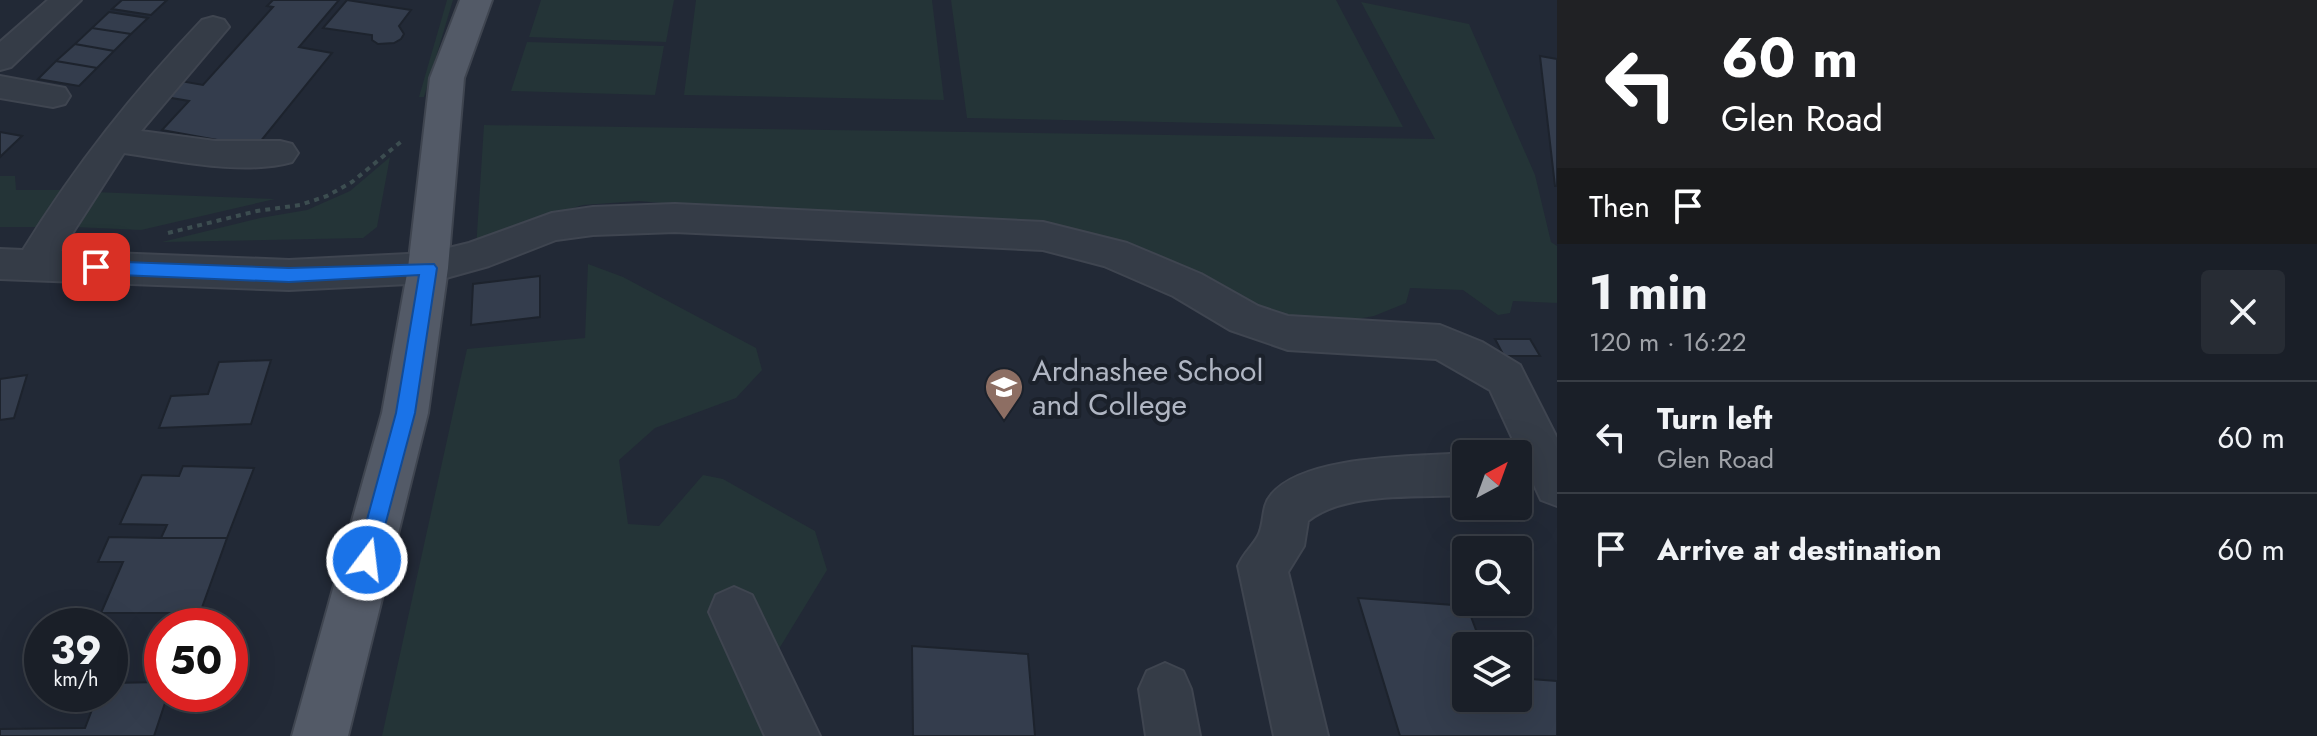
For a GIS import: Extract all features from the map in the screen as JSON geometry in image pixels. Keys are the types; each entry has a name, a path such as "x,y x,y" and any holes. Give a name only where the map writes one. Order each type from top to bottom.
{"main road":[{"path":"320,736 405,413 428,268 447,78 476,0"}],"street":[{"path":"0,60 66,0"},
{"path":"17,265 150,95 213,27"},
{"path":"0,87 53,96"},
{"path":"115,140 215,153 280,153"},
{"path":"17,265 289,275 428,268 475,256 552,227 593,221 675,218 1043,236 1113,253 1187,285 1244,318 1288,333 1440,342 1505,378 1541,473"},
{"path":"1301,736 1262,566 1280,546 1287,510 1307,494 1343,482 1452,475"},
{"path":"734,612 793,736"}],"path":[{"path":"168,233 257,211 300,205 327,196 352,182 404,140"}],"shaded area":[{"path":"447,0 453,0 424,97 419,97"},
{"path":"541,0 674,0 666,42 529,37"},
{"path":"696,0 932,0 944,100 684,95"},
{"path":"951,0 1336,0 1403,127 967,118"},
{"path":"1361,2 1469,24 1535,175 1551,242 1557,246 1557,303 1513,301 1510,313 1498,315 1463,290 1410,288 1406,303 1374,316 1334,323 1273,316 1158,260 769,213 639,201 583,205 523,222 476,249 484,125 1435,139"},
{"path":"527,42 664,46 655,95 511,91"},
{"path":"390,157 377,227 363,238 162,242 307,210 350,191"},
{"path":"0,176 15,176 16,190 69,190 47,227 0,227"},
{"path":"93,192 275,199 141,230 75,227"},
{"path":"588,264 623,277 756,348 762,370 736,398 655,428 619,460 628,524 659,526 703,475 723,479 815,531 827,570 757,685 775,736 382,736 467,349 585,338"}],"building":[{"path":"122,0 167,0 151,15 112,9"},
{"path":"273,0 339,0 299,47 332,53 256,147 162,130 189,101 160,96 175,80 203,85 273,7 267,6"},
{"path":"347,0 411,10 399,26 404,34 401,39 394,43 378,44 372,40 372,35 323,28"},
{"path":"109,12 148,18 131,34 92,28"},
{"path":"92,28 131,34 114,51 75,44"},
{"path":"75,44 114,51 97,68 56,61"},
{"path":"1540,56 1557,59 1557,186 1555,186"},
{"path":"56,61 97,68 79,86 38,79"},
{"path":"0,132 22,136 0,157"},
{"path":"540,276 540,317 471,325 473,284"},
{"path":"1495,339 1530,339 1540,356 1504,356"},
{"path":"271,360 251,424 159,428 171,396 208,394 219,362"},
{"path":"27,375 14,418 0,420 0,379"},
{"path":"183,466 254,468 227,538 161,538 167,525 120,524 142,475 179,476"},
{"path":"109,537 227,538 202,608 144,608 144,613 128,613 128,608 103,608 123,562 98,562"},
{"path":"1358,598 1452,605 1452,616 1471,616 1477,632 1452,632 1452,712 1532,712 1532,679 1557,681 1557,736 1400,736"},
{"path":"912,646 1028,654 1035,736 913,736"},
{"path":"144,682 144,712 162,712 154,736 0,736 0,729 85,728 91,712 128,712 128,683"}],"place":[{"name":"Ardnashee School and College","path":"1004,421"}],"route":[{"path":"96,267 289,275 428,268 405,413 367,560"}]}
